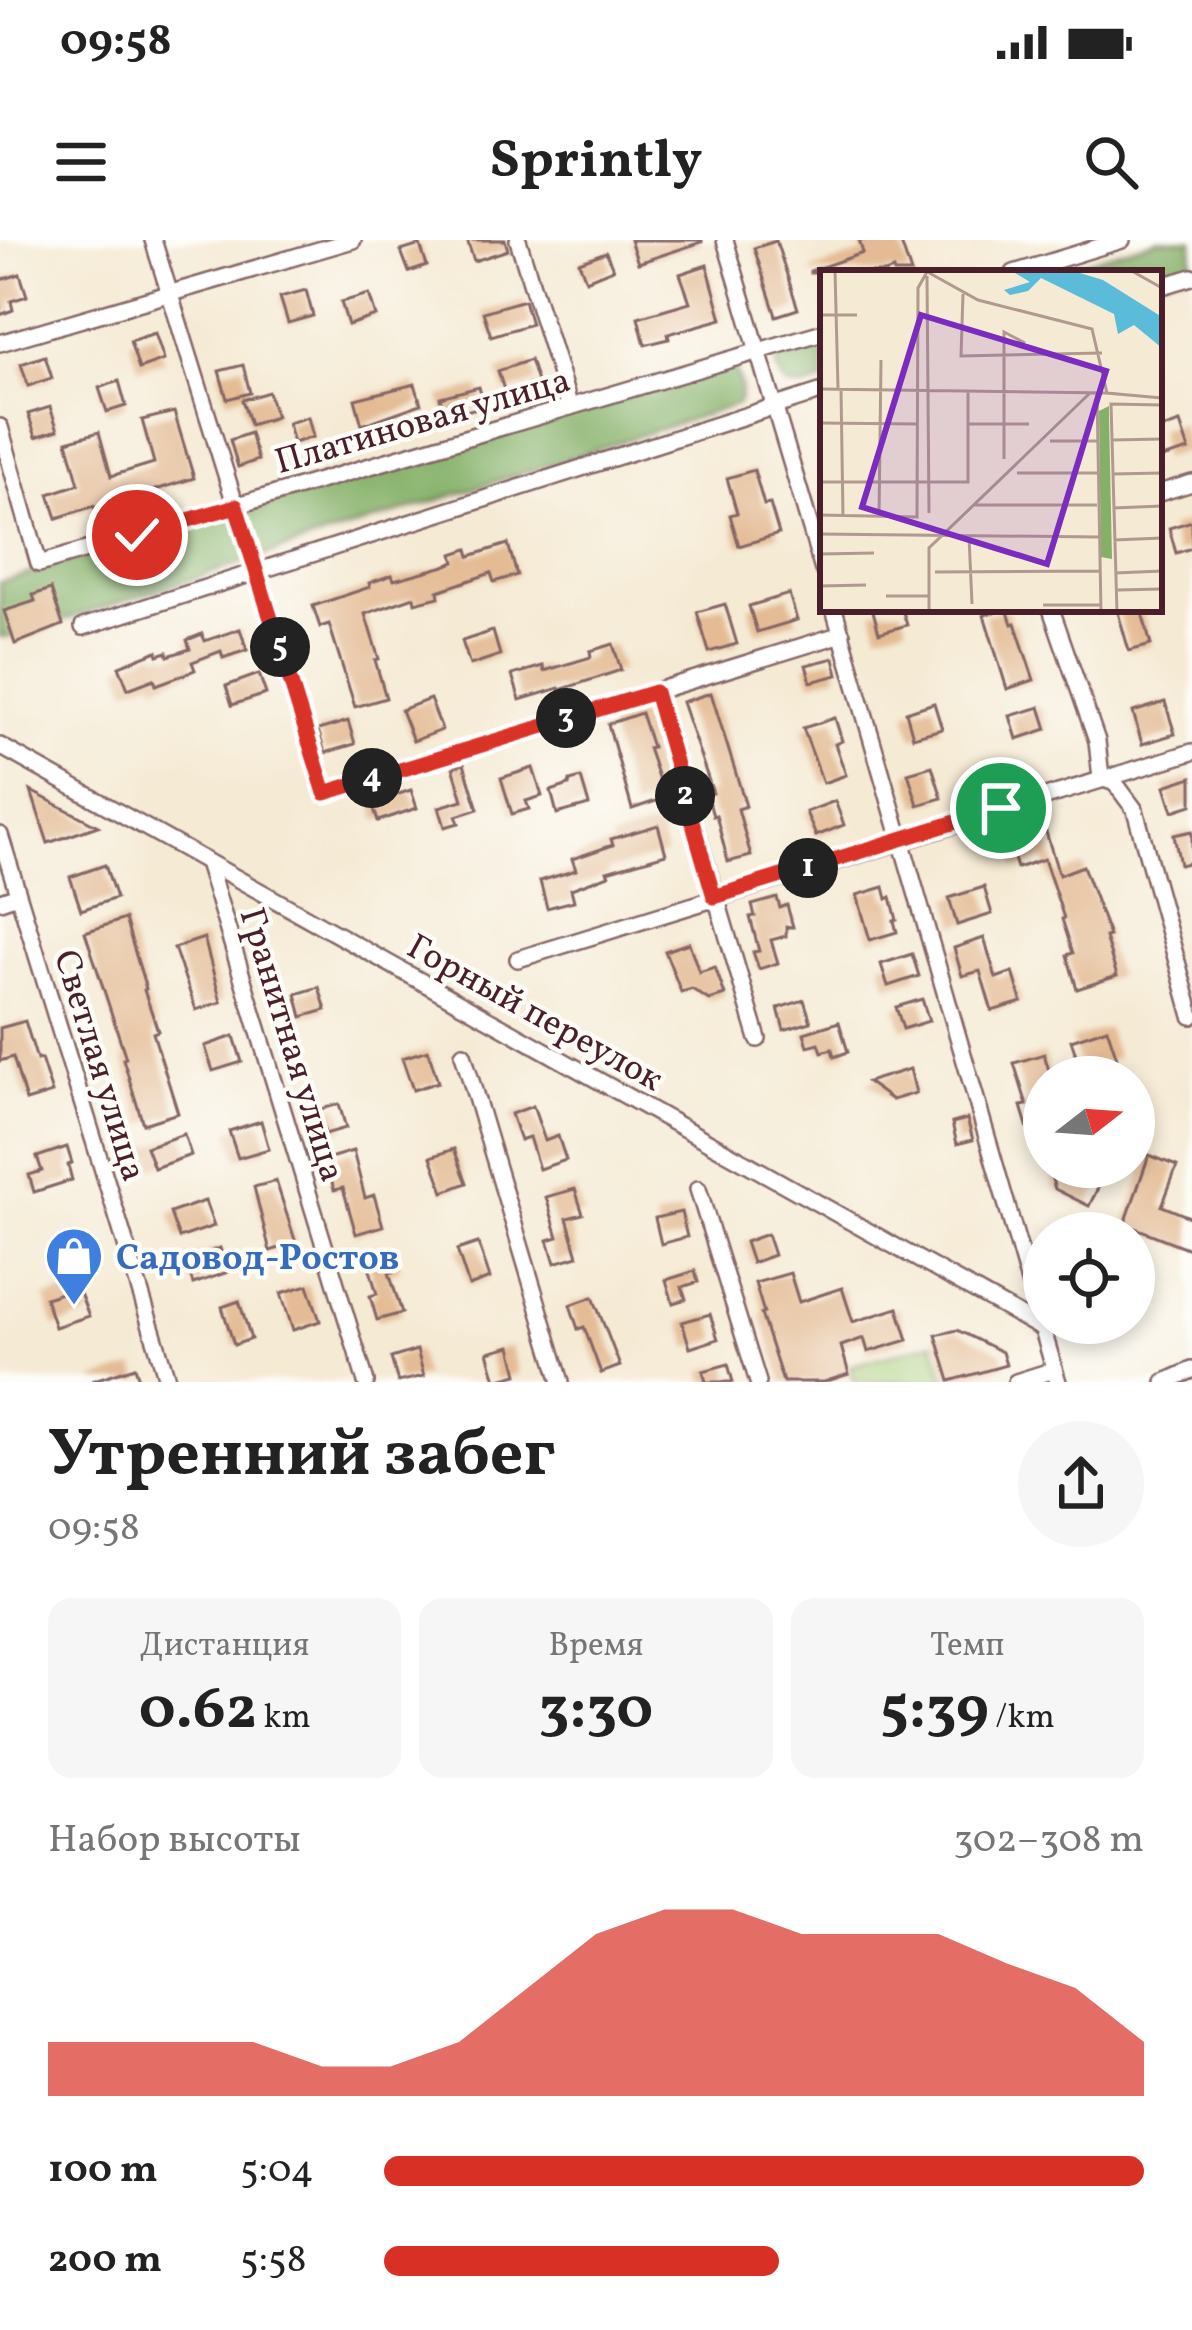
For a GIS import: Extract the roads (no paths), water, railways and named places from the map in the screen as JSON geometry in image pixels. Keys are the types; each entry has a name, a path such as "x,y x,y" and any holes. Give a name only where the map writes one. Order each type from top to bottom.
{"street":[{"path":"153,240 325,793 842,634"},
{"path":"0,343 353,240"},
{"path":"518,240 569,407"},
{"path":"725,240 820,560"},
{"path":"1024,270 1122,240"},
{"path":"1162,286 1192,277"},
{"name":"Платиновая улица","path":"0,427 39,564 820,333"},
{"path":"82,627 820,392"},
{"path":"1162,493 1192,483"},
{"path":"836,612 1023,1260"},
{"path":"1052,612 1097,741 1101,778"},
{"path":"655,692 758,1039"},
{"name":"Горный переулок","path":"0,746 1023,1318"},
{"path":"518,958 1192,752"},
{"path":"1101,778 1115,783 1135,810 1192,1016"},
{"name":"Светлая улица","path":"0,836 168,1382"},
{"name":"Гранитная улица","path":"207,862 366,1382"},
{"path":"0,902 18,895"},
{"path":"463,1054 561,1382"},
{"path":"698,1189 758,1382"},
{"path":"1016,1382 1056,1376 1047,1344"},
{"path":"1165,1382 1192,1370"}],"place":[{"name":"Садовод-Ростов","path":"74,1307"}]}
